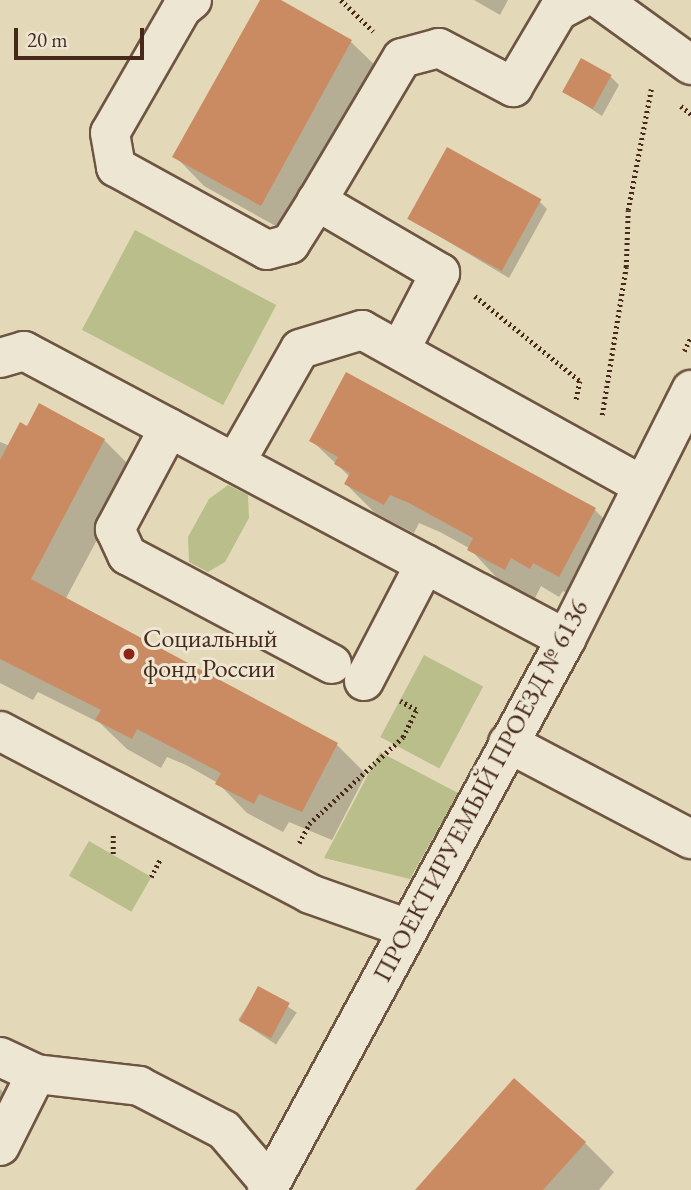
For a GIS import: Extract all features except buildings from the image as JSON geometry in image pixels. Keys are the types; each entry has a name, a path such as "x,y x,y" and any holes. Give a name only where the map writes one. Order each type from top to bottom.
{"street":[{"path":"181,3 110,133 116,167 267,250 290,244 402,58 439,48 513,87 558,11 579,0"},
{"path":"601,0 691,65"},
{"path":"317,201 440,273 400,351"},
{"path":"235,463 300,349 362,330 642,485"},
{"path":"0,358 24,351 566,639"},
{"name":"ПРОЕКТИРУЕМЫЙ ПРОЕЗД № 6136","path":"268,1187 406,928 566,639 691,390"},
{"path":"169,428 116,528 127,555 348,672 425,564"},
{"path":"0,732 310,894 406,928"},
{"path":"508,743 691,839"},
{"path":"0,1057 36,1074 139,1086 224,1130 268,1187"},
{"path":"0,1146 36,1074"}],"path":[{"path":"581,451 626,267 628,210 652,85"},
{"path":"440,273 501,312 580,381 581,451"},
{"path":"282,878 309,824 403,737 416,710 348,672"}],"green space":[{"path":"135,230 276,305 223,405 82,330"},
{"path":"228,485 248,495 249,518 225,562 208,572 189,562 188,537 209,499"},
{"path":"424,655 483,686 439,769 380,737"},
{"path":"380,752 458,793 410,879 324,858"},
{"path":"89,841 151,877 131,912 69,876"}],"place":[{"name":"Социальный фонд России","path":"129,654"}]}
